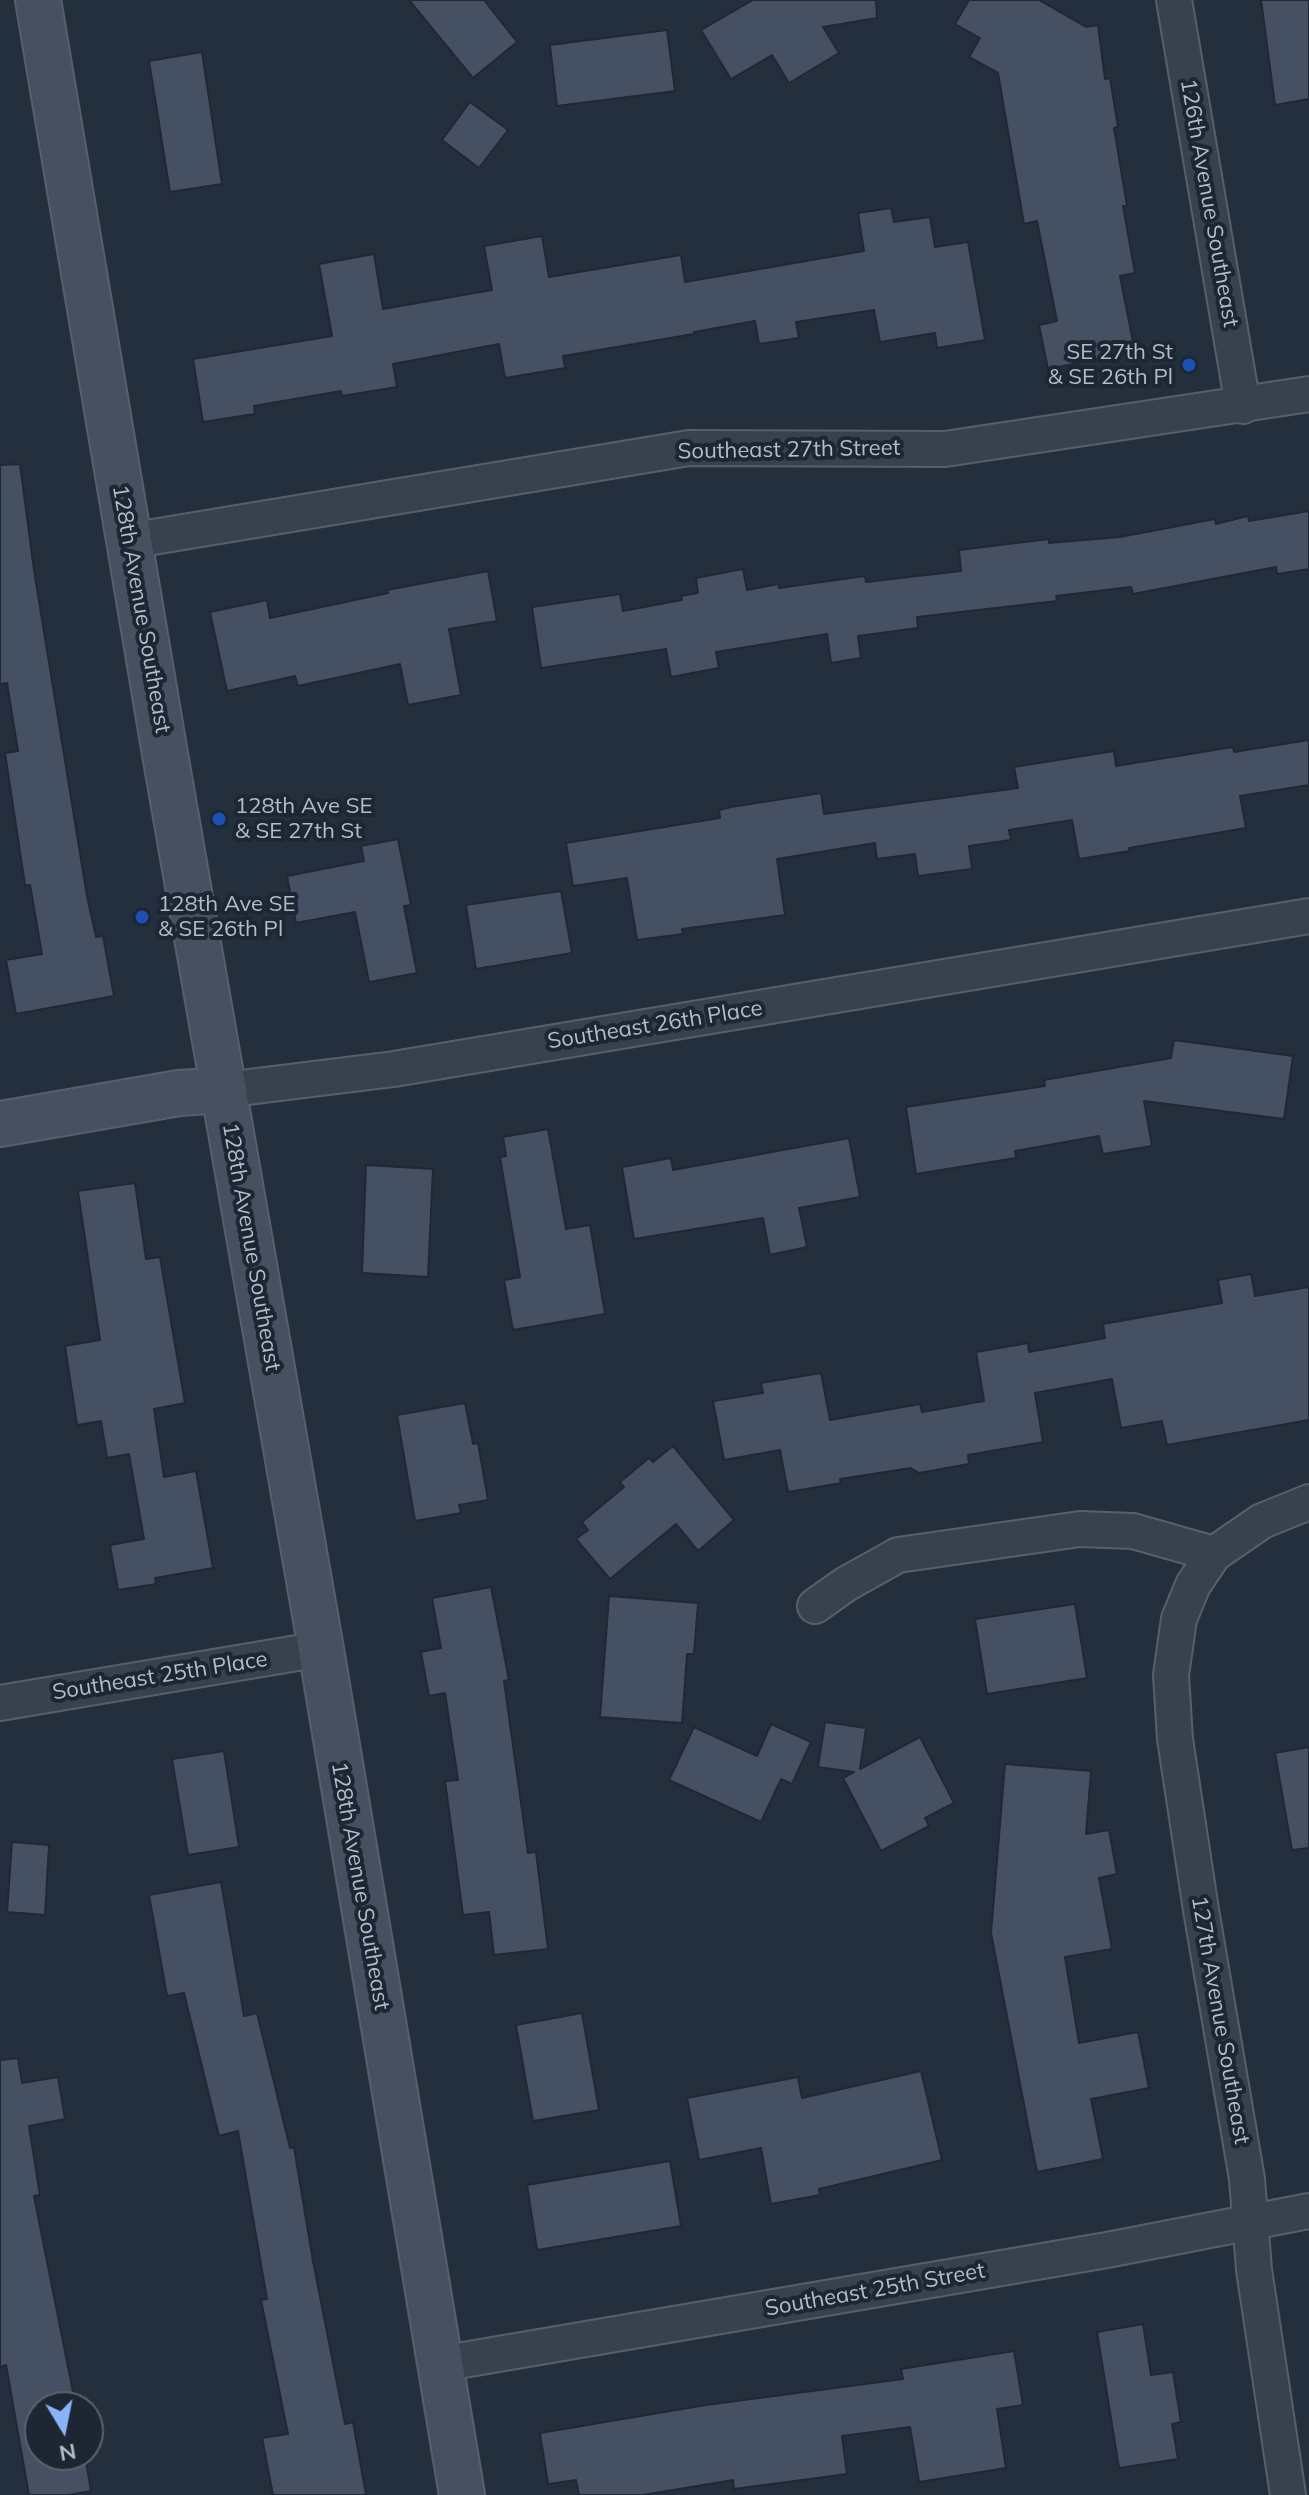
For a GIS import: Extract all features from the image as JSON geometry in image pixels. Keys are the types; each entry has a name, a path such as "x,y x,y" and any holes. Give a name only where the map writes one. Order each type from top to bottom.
{"street":[{"name":"128th Avenue Southeast","path":"38,0 321,1649 462,2495"},
{"name":"126th Avenue Southeast","path":"1174,0 1243,406"},
{"name":"Southeast 27th Street","path":"129,541 689,448 945,449 1309,394"},
{"name":"Southeast 26th Place","path":"0,1124 179,1093 394,1069 1309,916"},
{"path":"815,1606 846,1584 898,1555 1080,1529 1133,1531 1214,1554 1262,1521 1309,1502"},
{"name":"127th Avenue Southeast","path":"1214,1554 1193,1585 1179,1619 1171,1675 1175,1739 1247,2179 1254,2270 1288,2495"},
{"name":"Southeast 25th Place","path":"0,1703 321,1649"},
{"name":"Southeast 25th Street","path":"440,2364 1091,2253 1309,2211"}],"building":[{"path":"409,0 484,0 517,42 473,78"},
{"path":"753,0 876,0 877,18 823,27 839,53 789,83 772,55 731,79 701,30"},
{"path":"969,0 1039,0 1086,27 1098,25 1105,79 1110,78 1118,127 1114,128 1127,206 1123,206 1135,273 1120,276 1135,352 1048,369 1039,325 1057,321 1037,221 1024,224 998,73 969,57 980,38 955,24"},
{"path":"1261,0 1309,0 1309,99 1275,105"},
{"path":"667,30 675,91 557,106 550,45"},
{"path":"202,52 222,184 170,192 149,61"},
{"path":"470,102 508,130 479,168 442,140"},
{"path":"891,208 894,222 930,217 935,247 968,242 985,340 937,348 935,333 880,342 874,310 796,322 799,338 759,344 755,321 563,356 565,368 505,378 499,344 393,364 397,387 342,396 341,391 254,406 255,414 203,422 193,359 332,336 319,264 374,254 383,309 492,290 484,246 542,236 549,277 681,255 685,282 864,251 858,213"},
{"path":"20,464 34,570 87,896 96,937 103,936 114,996 16,1014 6,960 42,954 30,885 25,885 5,753 18,751 7,683 0,684 0,465"},
{"path":"1309,511 1309,569 1277,574 1276,567 1133,594 1131,587 1056,596 1057,601 917,617 918,628 858,636 861,658 831,663 827,634 716,652 719,668 671,677 666,649 541,668 532,607 620,594 623,611 682,600 681,596 698,593 696,578 743,569 747,590 865,576 866,582 961,571 959,550 1049,539 1049,543 1120,537 1215,519 1216,524 1248,516 1249,521"},
{"path":"488,571 497,621 449,629 461,695 408,705 400,664 298,686 295,676 227,691 210,612 267,600 270,618 388,593 387,590"},
{"path":"1309,740 1309,785 1240,796 1246,828 1079,859 1072,820 1009,830 1011,840 969,846 972,869 918,876 915,854 877,859 875,843 777,859 785,915 682,929 683,934 637,940 627,878 573,886 566,843 720,818 719,810 731,807 821,793 824,814 1018,788 1014,767 1114,751 1116,766 1233,747 1234,752"},
{"path":"398,839 411,905 404,906 417,973 369,982 355,912 296,923 287,876 364,861 361,846"},
{"path":"561,891 572,953 476,969 466,905"},
{"path":"1174,1040 1293,1056 1284,1119 1144,1101 1152,1146 1103,1154 1099,1136 1015,1151 1016,1158 916,1174 906,1107 1045,1086 1044,1080 1171,1058"},
{"path":"548,1129 566,1229 590,1225 605,1314 513,1330 504,1280 520,1277 500,1157 506,1156 503,1137"},
{"path":"849,1138 860,1197 799,1208 807,1247 770,1255 763,1218 634,1239 622,1167 671,1158 673,1170"},
{"path":"366,1165 433,1169 428,1277 362,1273"},
{"path":"135,1183 146,1259 160,1257 185,1403 154,1409 164,1477 196,1471 213,1568 155,1578 156,1584 118,1590 110,1545 144,1539 129,1454 107,1458 101,1421 77,1425 65,1346 100,1340 78,1191"},
{"path":"1251,1274 1255,1296 1309,1287 1309,1420 1167,1445 1162,1421 1121,1428 1112,1379 1035,1393 1043,1442 968,1455 969,1464 919,1473 911,1468 840,1479 841,1483 788,1492 780,1450 724,1460 713,1401 763,1393 761,1383 821,1373 830,1420 920,1404 922,1412 984,1401 976,1352 1028,1343 1029,1352 1105,1338 1103,1324 1222,1303 1218,1280"},
{"path":"465,1403 473,1444 478,1443 488,1500 459,1505 461,1513 415,1521 397,1415"},
{"path":"673,1446 734,1520 698,1551 676,1524 610,1579 576,1539 588,1530 582,1522 624,1487 620,1482 649,1458 653,1462"},
{"path":"491,1587 509,1680 504,1681 528,1853 536,1852 548,1949 494,1955 489,1912 463,1915 445,1781 458,1780 445,1693 429,1696 421,1652 441,1648 432,1598"},
{"path":"609,1596 698,1603 694,1654 687,1654 682,1723 600,1717"},
{"path":"1075,1604 1087,1678 987,1694 975,1619"},
{"path":"825,1722 866,1728 860,1769 920,1737 954,1803 925,1818 929,1826 881,1851 843,1778 854,1772 818,1767"},
{"path":"771,1724 811,1742 792,1784 781,1779 761,1822 669,1780 694,1727 757,1756"},
{"path":"1309,1747 1309,1848 1292,1850 1275,1753"},
{"path":"224,1751 239,1847 188,1855 172,1759"},
{"path":"1005,1764 1091,1771 1086,1834 1109,1830 1117,1874 1099,1878 1112,1949 1065,1957 1079,2043 1138,2032 1149,2088 1091,2099 1103,2159 1037,2172 991,1933"},
{"path":"12,1842 49,1845 45,1915 7,1912"},
{"path":"221,1882 244,2016 257,2013 290,2148 294,2147 345,2424 353,2422 366,2495 273,2495 262,2438 288,2434 261,2300 267,2299 238,2131 219,2136 184,1993 167,1996 149,1895"},
{"path":"582,2013 599,2110 533,2121 516,2025"},
{"path":"18,2058 22,2083 58,2077 65,2119 29,2126 40,2195 34,2196 73,2391 24,2391 24,2467 6,2365 0,2367 0,2060"},
{"path":"921,2071 942,2160 819,2189 820,2195 771,2204 761,2148 699,2160 687,2098 798,2077 802,2098"},
{"path":"670,2161 681,2226 537,2250 527,2185"},
{"path":"1143,2324 1151,2375 1173,2372 1181,2422 1172,2424 1178,2459 1119,2468 1097,2332"},
{"path":"1014,2351 1023,2405 997,2409 1006,2468 919,2482 910,2427 842,2436 847,2474 734,2489 733,2480 643,2495 579,2495 576,2480 548,2484 540,2433 706,2405 903,2379 901,2369"},
{"path":"25,2471 88,2471 91,2491 69,2495 29,2495"}],"place":[{"name":"SE 27th St & SE 26th Pl","path":"1189,365"},
{"name":"128th Ave SE & SE 27th St","path":"219,819"},
{"name":"128th Ave SE & SE 26th Pl","path":"142,917"}]}
